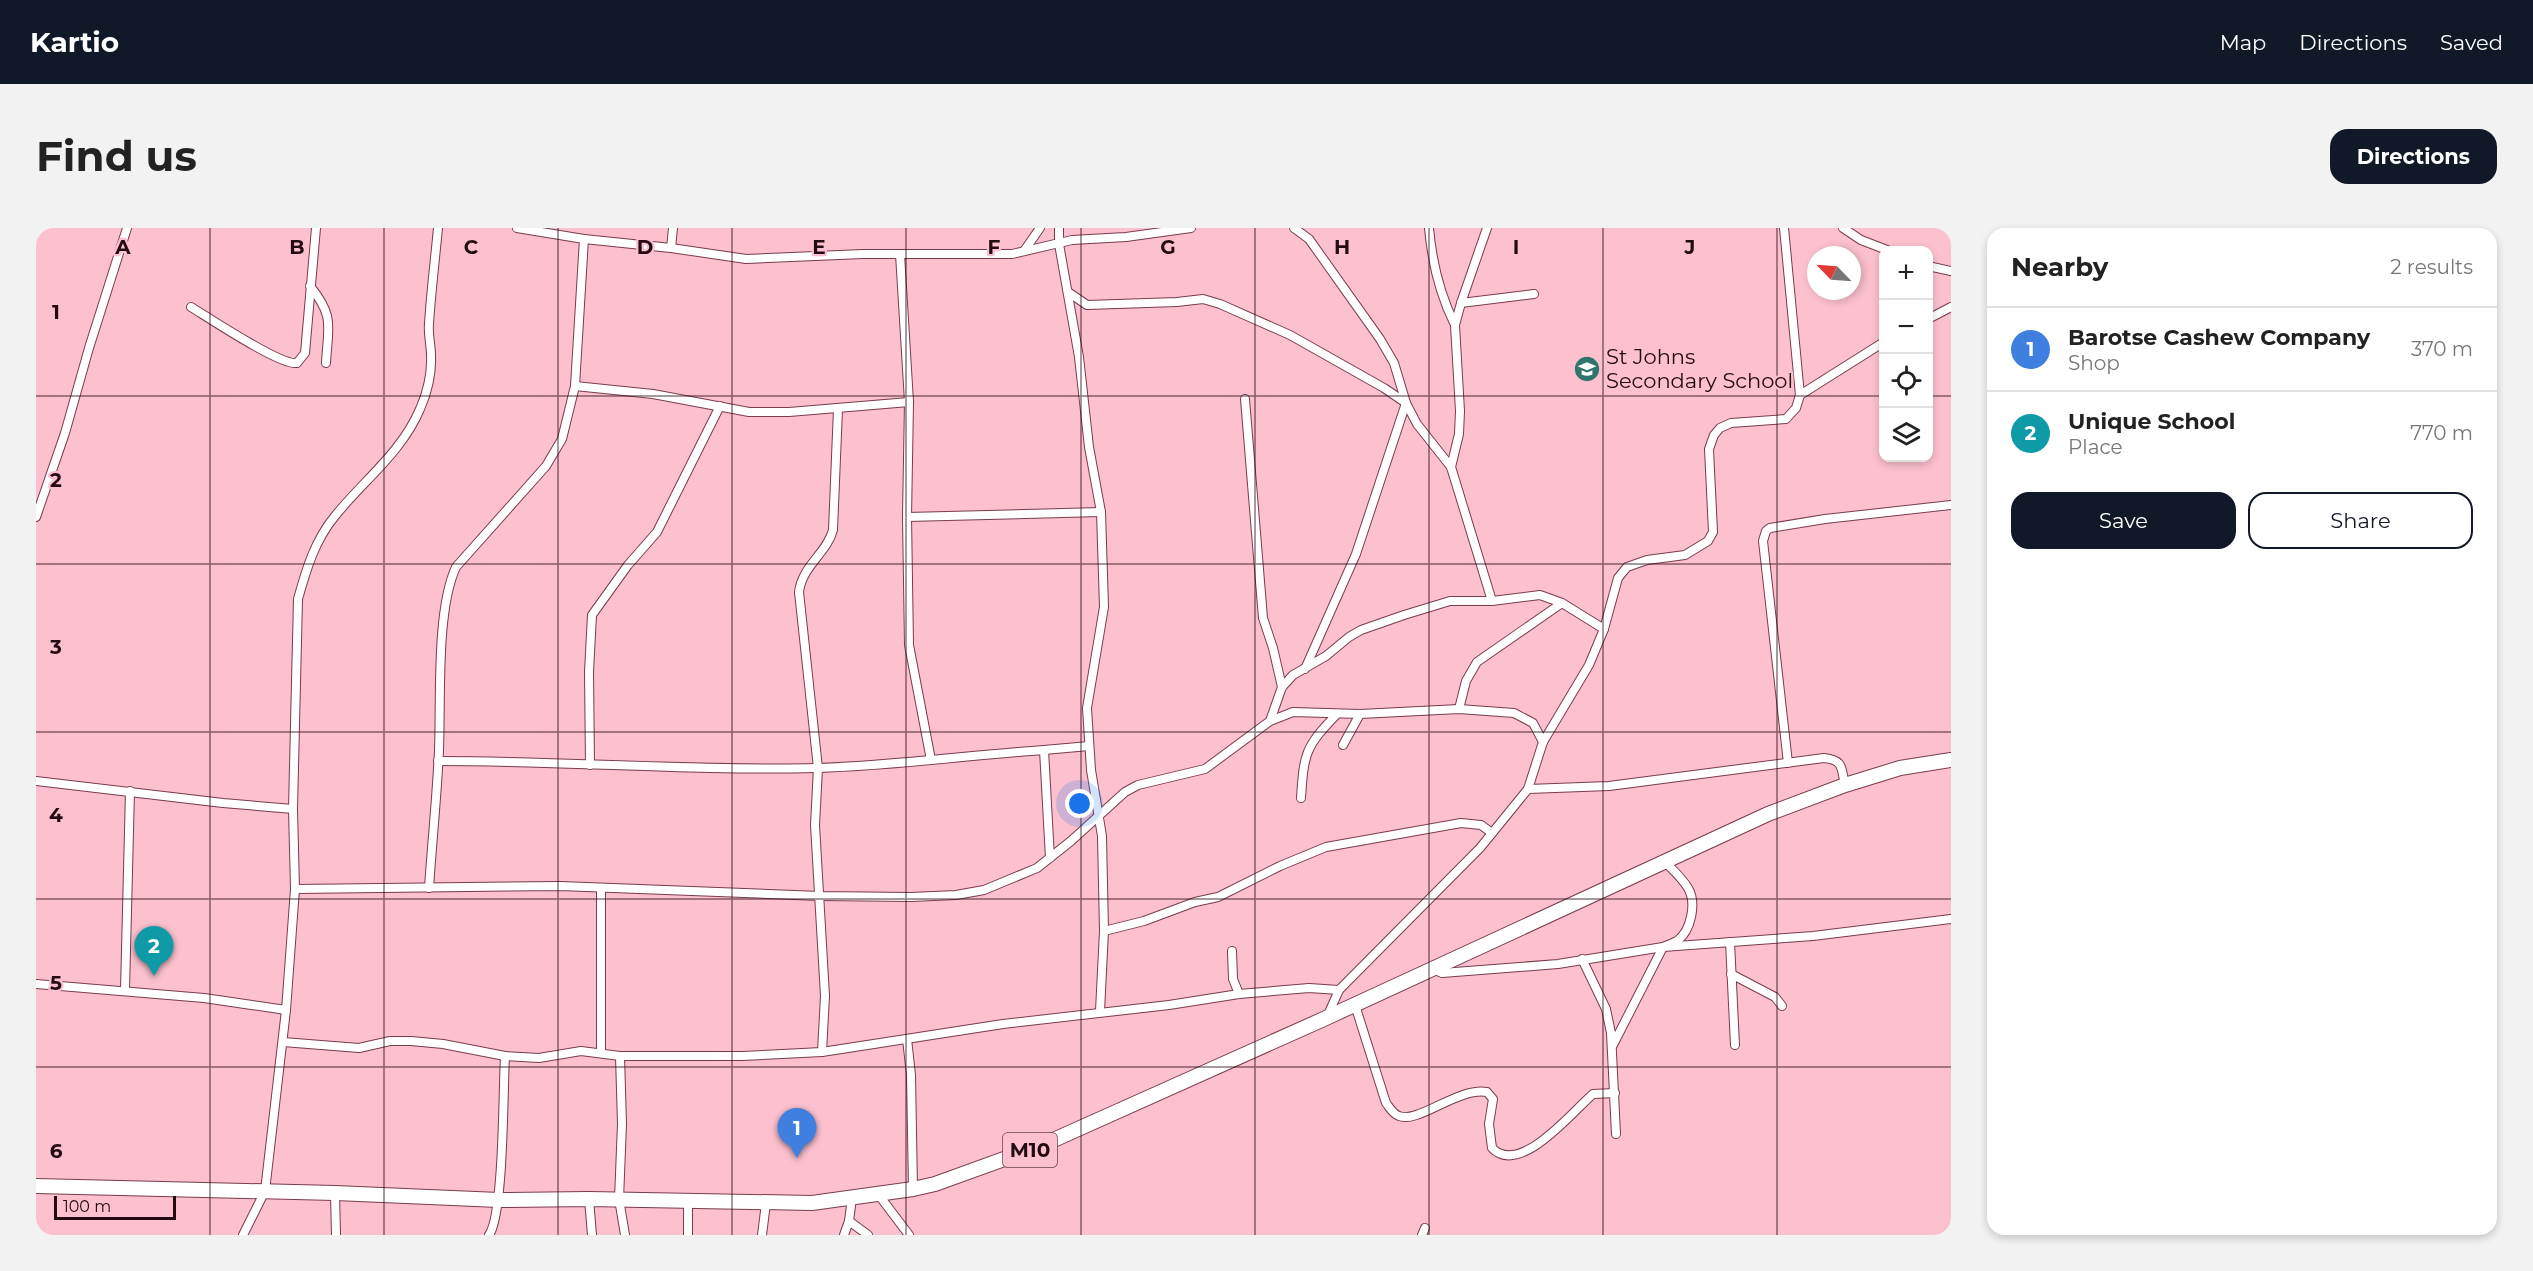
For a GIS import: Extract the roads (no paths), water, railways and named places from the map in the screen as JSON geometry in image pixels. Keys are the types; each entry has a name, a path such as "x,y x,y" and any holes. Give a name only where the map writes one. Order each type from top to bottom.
{"main road":[{"name":"M10","path":"36,1186 335,1193 499,1200 619,1199 766,1203 812,1203 913,1190 1040,1146 1355,1005 1768,814 1845,785 1900,768 1951,760"}],"street":[{"path":"36,517 65,433 88,348 127,228"},
{"path":"191,307 240,337 294,364 300,361 305,353 316,228"},
{"path":"243,1235 265,1191 286,1010 295,889 293,809 298,599 306,571 322,534 406,434 421,409 428,385 431,358 428,326 438,228"},
{"path":"517,228 546,230 584,239 746,259 900,254 1012,254 1072,240 1126,237 1191,228"},
{"path":"671,248 673,228"},
{"path":"1024,251 1040,228"},
{"path":"1059,228 1059,244 1101,512 1104,607 1098,654 1087,701 1089,746 1102,836 1104,931 1100,1011"},
{"path":"1294,228 1309,239 1380,339 1394,363 1406,404 1417,424 1451,467 1492,601"},
{"path":"1429,228 1442,293 1455,325"},
{"path":"1451,467 1459,434 1460,411 1455,325 1487,228"},
{"path":"1326,1018 1339,990 1480,848 1528,789 1543,742 1589,665 1604,629 1618,578 1627,567 1647,560 1685,555 1708,541 1713,532 1709,449 1714,435 1720,428 1731,423 1786,419 1796,408 1800,395 1784,228"},
{"path":"1843,228 1861,240 1879,247"},
{"path":"429,888 438,761 444,620 449,581 456,567 546,466 562,439 575,386 584,239"},
{"path":"900,254 909,402 907,517 909,645 931,760"},
{"path":"1933,267 1951,271"},
{"path":"310,286 326,307 328,317 326,363"},
{"path":"1068,292 1087,305 1203,299 1220,304 1327,354 1406,404"},
{"path":"1461,303 1534,294"},
{"path":"1933,317 1951,307"},
{"path":"1800,395 1879,345"},
{"path":"575,386 653,394 749,412 838,409 909,402"},
{"path":"1245,399 1263,618 1282,687"},
{"path":"1305,669 1356,554 1406,404"},
{"path":"590,765 589,672 592,615 628,565 657,532 720,406"},
{"path":"822,1052 825,996 815,825 818,768 799,592 804,576 827,544 833,530 838,409"},
{"path":"1788,763 1764,552 1763,536 1766,531 1770,528 1825,519 1951,505"},
{"path":"907,517 1101,512"},
{"path":"1270,721 1282,687 1293,675 1361,630 1450,601 1492,601 1540,595 1562,603 1604,629"},
{"path":"1459,709 1466,681 1477,662 1562,603"},
{"path":"295,889 560,886 820,896 956,895 984,890 1037,868 1125,792 1138,785 1205,769 1270,721 1293,711 1360,714 1459,709 1514,713 1533,723 1543,742"},
{"path":"1301,798 1305,753 1316,735 1337,714"},
{"path":"1343,745 1360,714"},
{"path":"438,761 818,768 1089,746"},
{"path":"1044,750 1050,858"},
{"path":"1528,789 1609,786 1824,758 1835,759 1840,764 1845,785"},
{"path":"36,781 293,809"},
{"path":"125,990 130,791"},
{"path":"1104,931 1144,921 1195,902 1218,897 1280,866 1326,847 1461,823 1481,825 1491,833"},
{"path":"1613,1046 1663,947 1683,934 1691,918 1691,895 1688,887 1665,862"},
{"path":"601,888 601,1053"},
{"path":"1433,969 1442,973 1558,964 1663,947 1813,936 1951,920"},
{"path":"1730,942 1735,1046"},
{"path":"1232,951 1233,979 1239,994"},
{"path":"1582,959 1606,1009 1613,1046 1616,1134"},
{"path":"1731,974 1775,997 1782,1006"},
{"path":"36,984 204,998 286,1010"},
{"path":"283,1042 359,1048 390,1041 411,1041 443,1044 505,1056 539,1058 581,1051 620,1056 742,1056 822,1052 1100,1011 1169,1005 1239,994 1309,988 1339,990"},
{"path":"1355,1005 1386,1103 1393,1112 1397,1116 1410,1117 1471,1090 1487,1092 1493,1099 1489,1124 1492,1148 1504,1157 1513,1157 1542,1142 1593,1094 1615,1093"},
{"path":"907,1039 911,1075 913,1190"},
{"path":"489,1235 499,1200 505,1056"},
{"path":"620,1056 622,1124 619,1199 625,1235"},
{"path":"335,1193 336,1235"},
{"path":"878,1194 909,1235"},
{"path":"844,1235 849,1221 852,1198"},
{"path":"589,1199 592,1235"},
{"path":"687,1235 688,1202"},
{"path":"762,1235 766,1203"},
{"path":"849,1221 868,1235"}],"place":[{"name":"St Johns Secondary School","path":"1587,369"},
{"name":"Unique School","path":"154,976"},
{"name":"Barotse Cashew Company","path":"797,1158"}]}
